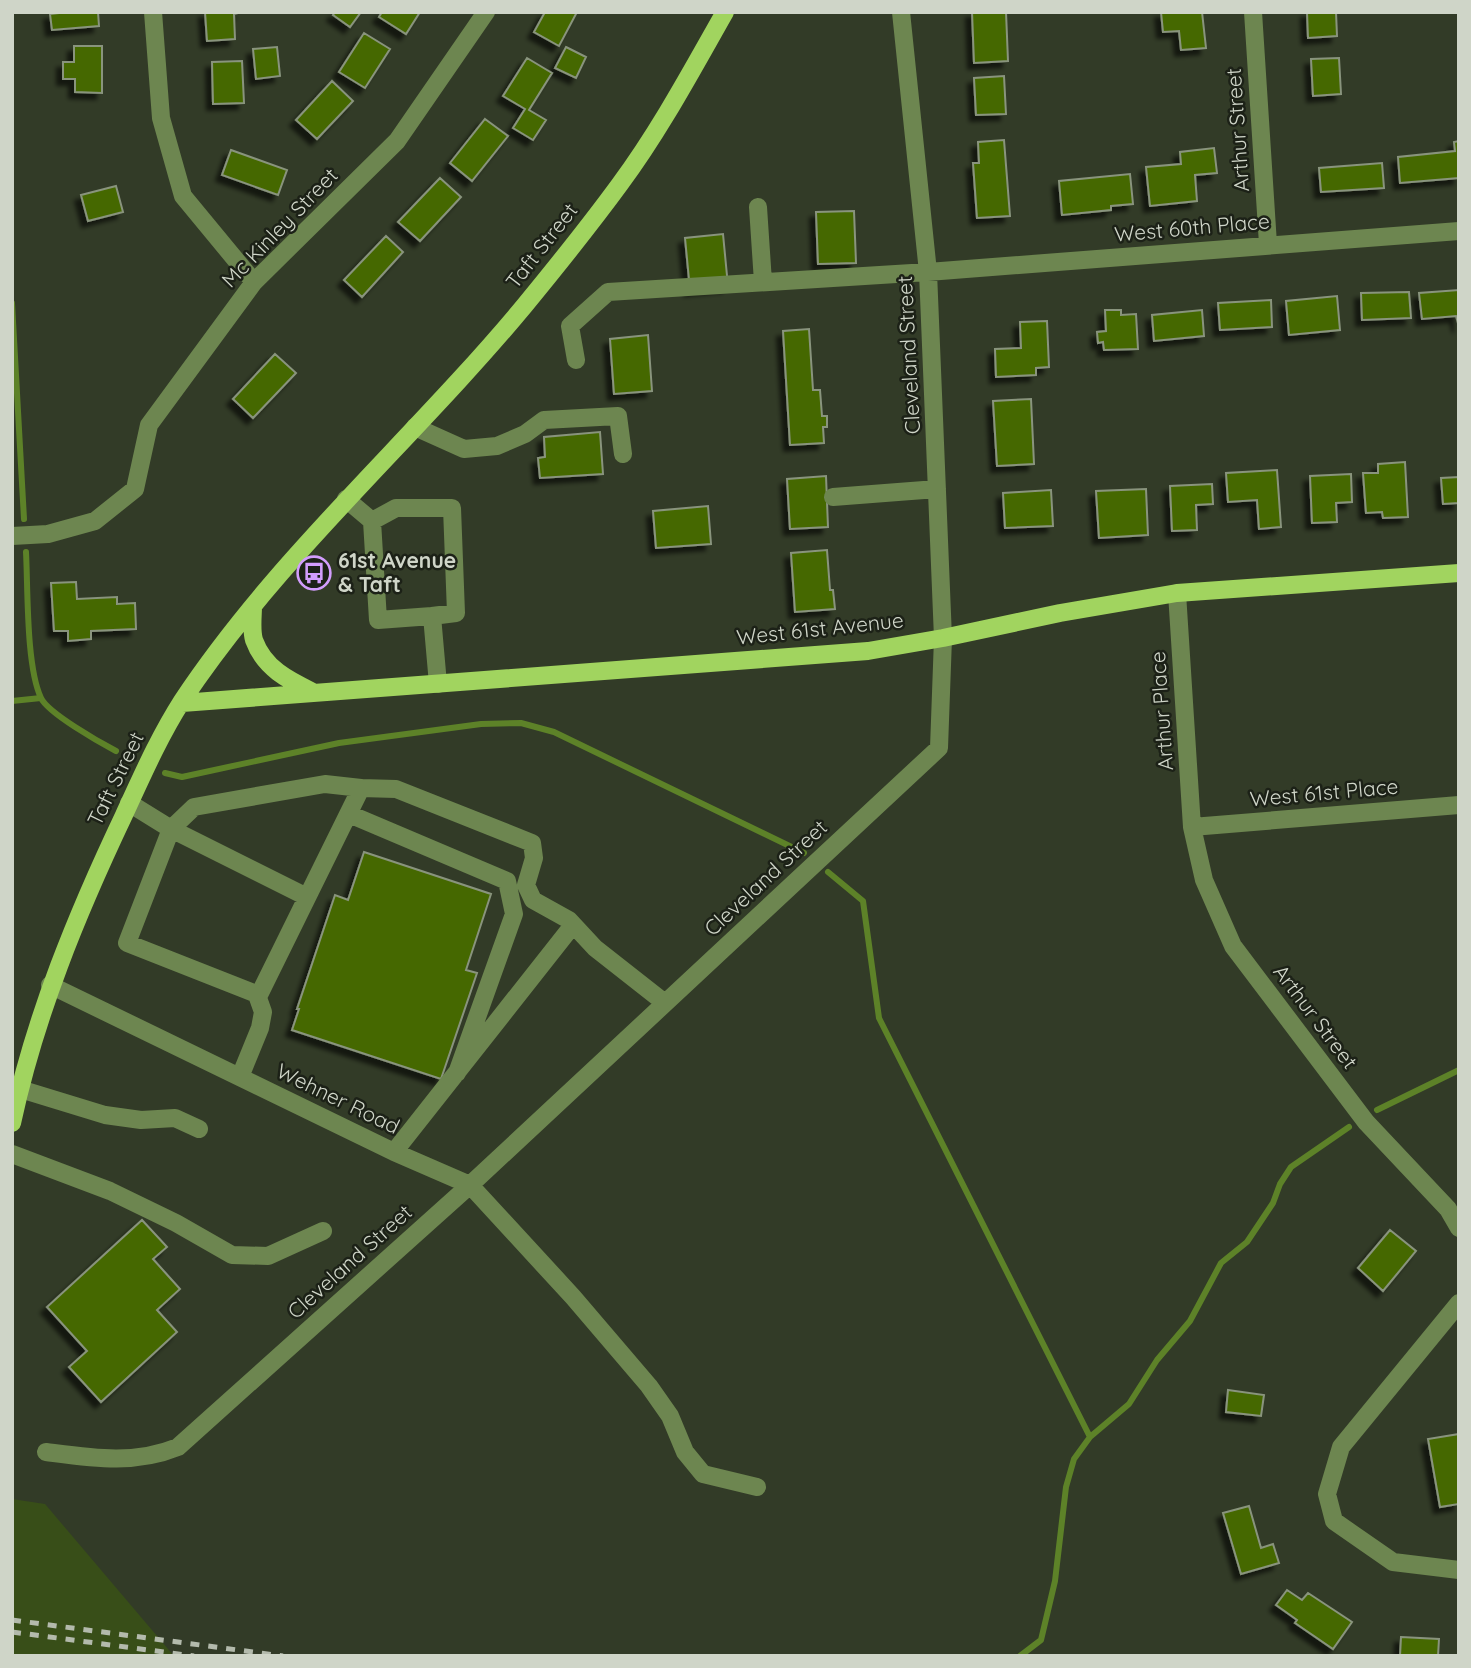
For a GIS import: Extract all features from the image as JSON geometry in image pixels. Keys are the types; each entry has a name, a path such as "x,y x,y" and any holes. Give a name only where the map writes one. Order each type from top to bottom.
{"main road":[{"name":"Taft Street","path":"12,1123 50,985 103,859 154,749 182,703 253,606 346,499 524,307 621,183 683,87 725,12"},
{"name":"West 61st Avenue","path":"182,703 868,651 1177,593 1459,573"},
{"path":"253,606 253,638 265,660 281,676 316,693"}],"street":[{"path":"153,12 161,118 183,196 254,282"},
{"name":"Mc Kinley Street","path":"12,536 48,534 94,521 135,489 149,425 254,282 397,141 486,12"},
{"name":"Cleveland Street","path":"46,1452 119,1459 157,1456 178,1447 470,1185 939,748 943,638 928,272 901,12"},
{"name":"Arthur Street","path":"1253,12 1269,244"},
{"path":"758,207 763,282"},
{"name":"West 60th Place","path":"576,360 570,326 608,292 928,272 1459,231"},
{"path":"415,427 464,449 497,446 525,434 544,419 618,416 623,454"},
{"path":"833,497 937,489"},
{"path":"346,499 372,521 377,620 456,613 452,508 396,508 372,521"},
{"name":"Arthur Place","path":"1177,593 1192,827"},
{"path":"432,616 438,684"},
{"path":"257,995 127,943 171,829 194,807 325,784 396,789 532,842 534,858 526,885 533,900 569,920 595,948 665,1003"},
{"path":"257,995 361,788"},
{"path":"129,803 171,829 307,897"},
{"name":"West 61st Place","path":"1192,827 1459,805"},
{"path":"349,814 507,881 514,914 457,1073"},
{"name":"Arthur Street","path":"1192,827 1204,880 1233,946 1366,1122 1448,1209 1459,1228"},
{"path":"394,1152 573,925"},
{"name":"Wehner Road","path":"50,985 394,1152 470,1185 573,1297 649,1386 670,1416 685,1452 703,1474 757,1487"},
{"path":"240,1077 260,1028 262,1012 257,995"},
{"path":"20,1089 105,1115 141,1120 175,1118 199,1129"},
{"path":"12,1154 110,1191 176,1223 232,1255 268,1256 323,1231"},
{"path":"1459,1303 1341,1447 1327,1494 1334,1521 1393,1562 1459,1570"}],"green space":[{"path":"12,1499 45,1504 174,1656 12,1656"}],"building":[{"path":"98,12 99,26 52,30 50,14"},
{"path":"205,12 242,12 234,14 235,39 207,41"},
{"path":"335,12 361,12 350,27 333,15"},
{"path":"382,12 420,12 406,34 379,17"},
{"path":"545,12 577,12 559,46 534,32"},
{"path":"972,12 1006,12 1008,61 974,63"},
{"path":"1161,12 1202,12 1206,48 1181,50 1179,31 1163,32"},
{"path":"1307,12 1336,12 1337,36 1308,38"},
{"path":"364,33 390,49 365,88 339,72"},
{"path":"74,46 102,46 102,93 75,92 75,79 63,79 63,62 74,62"},
{"path":"277,47 280,76 256,79 253,49"},
{"path":"566,47 586,57 576,78 555,68"},
{"path":"527,58 552,73 529,110 546,120 533,140 513,128 525,109 503,96"},
{"path":"1339,58 1341,94 1313,96 1311,59"},
{"path":"242,61 244,103 213,104 212,62"},
{"path":"1004,76 1006,114 976,115 974,78"},
{"path":"332,81 353,101 317,139 296,120"},
{"path":"485,119 508,136 472,181 450,163"},
{"path":"1004,140 1010,216 977,218 973,163 979,163 978,142"},
{"path":"1459,141 1459,178 1400,183 1398,157 1455,151 1454,142"},
{"path":"1214,148 1217,173 1195,175 1197,201 1150,206 1146,167 1181,164 1180,152"},
{"path":"231,150 287,170 278,195 222,175"},
{"path":"1382,163 1384,188 1321,192 1319,168"},
{"path":"1130,174 1133,204 1111,206 1111,210 1062,215 1059,181"},
{"path":"440,178 461,197 420,241 398,222"},
{"path":"116,186 123,212 88,221 81,195"},
{"path":"854,211 856,263 818,264 816,212"},
{"path":"723,234 728,286 690,290 685,238"},
{"path":"386,236 403,252 362,297 344,280"},
{"path":"1459,290 1459,327 1456,316 1422,319 1419,293"},
{"path":"1409,292 1411,318 1362,320 1361,293"},
{"path":"1337,296 1340,330 1289,335 1286,301"},
{"path":"1271,300 1272,327 1220,330 1218,303"},
{"path":"1105,310 1121,310 1121,315 1136,314 1138,349 1104,350 1103,342 1098,343 1097,332 1106,331"},
{"path":"1202,310 1204,336 1154,341 1152,315"},
{"path":"1047,321 1049,367 1036,368 1036,375 996,377 995,349 1021,348 1020,322"},
{"path":"809,329 813,390 820,390 822,416 827,416 827,427 823,427 824,443 790,445 783,331"},
{"path":"648,335 652,391 614,394 610,339"},
{"path":"275,354 296,373 253,418 233,399"},
{"path":"1031,399 1034,464 997,466 993,401"},
{"path":"600,432 603,474 540,478 538,458 545,457 544,437"},
{"path":"1405,462 1408,517 1383,518 1382,512 1366,513 1363,473 1378,473 1378,464"},
{"path":"1277,470 1281,527 1259,529 1257,500 1228,502 1226,473"},
{"path":"1351,474 1352,502 1336,503 1337,522 1312,523 1310,476"},
{"path":"826,476 828,527 790,529 787,479"},
{"path":"1459,477 1459,503 1443,504 1441,478"},
{"path":"1212,484 1213,504 1196,505 1197,530 1172,531 1170,486"},
{"path":"1146,489 1148,535 1099,538 1096,491"},
{"path":"1051,490 1053,526 1005,528 1003,493"},
{"path":"708,506 711,544 656,548 653,511"},
{"path":"827,550 830,590 833,590 835,609 795,612 791,553"},
{"path":"76,582 77,599 117,597 117,604 135,603 136,629 91,631 91,639 68,641 68,631 54,631 51,583"},
{"path":"364,852 491,894 466,970 477,973 441,1079 292,1030 335,895 348,900"},
{"path":"142,1220 167,1247 153,1259 180,1289 157,1310 177,1332 101,1402 69,1367 87,1351 47,1307"},
{"path":"1390,1230 1416,1251 1383,1291 1358,1268"},
{"path":"1228,1390 1264,1395 1261,1416 1226,1412"},
{"path":"1459,1434 1459,1504 1440,1507 1428,1439"},
{"path":"1249,1506 1261,1548 1273,1544 1279,1563 1241,1574 1223,1513"},
{"path":"1287,1590 1302,1600 1308,1593 1352,1622 1333,1649 1295,1623 1297,1620 1276,1605"},
{"path":"1401,1637 1439,1639 1438,1656 1400,1656"}],"waterway":[{"path":"12,303 24,519"},
{"path":"26,552 30,647 41,698 63,719 116,751"},
{"path":"12,701 41,698"},
{"path":"165,773 182,777 339,743 481,724 521,723 554,732 804,853"},
{"path":"828,872 863,901 879,1018 1090,1437"},
{"path":"1377,1110 1459,1070"},
{"path":"1020,1656 1041,1640 1055,1581 1066,1487 1074,1459 1090,1437 1129,1404 1157,1360 1190,1321 1221,1263 1247,1242 1273,1203 1280,1184 1291,1167 1349,1127"}],"railway":[{"path":"12,1620 283,1656"},
{"path":"12,1632 194,1656"}],"place":[{"name":"61st Avenue & Taft","path":"314,573"}]}
